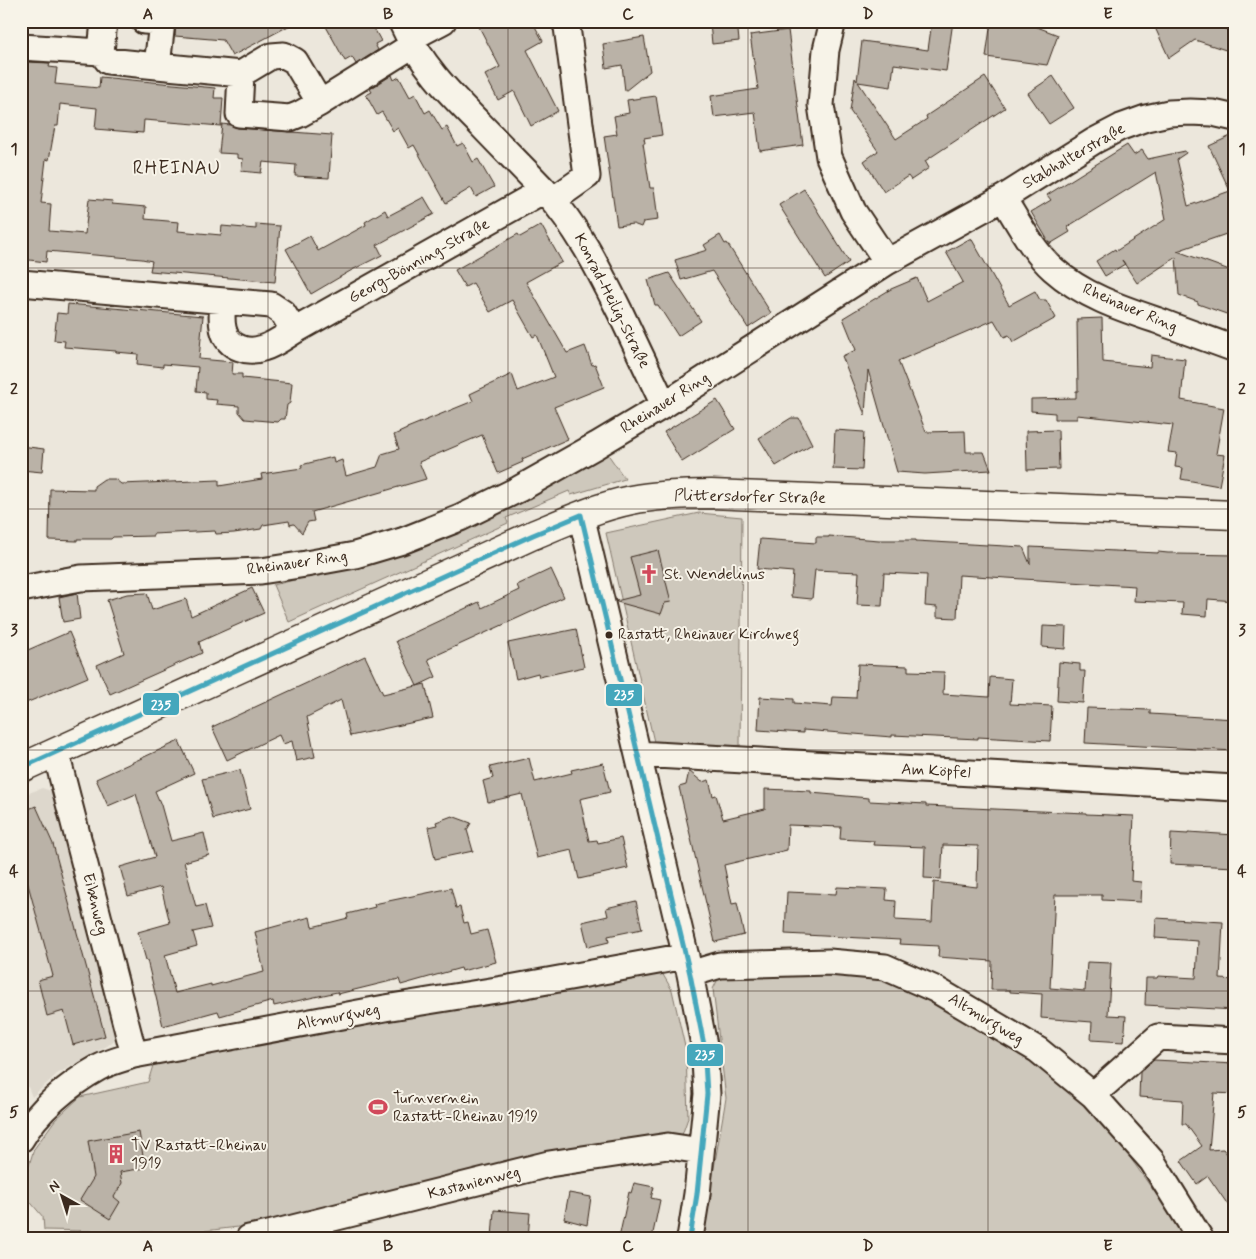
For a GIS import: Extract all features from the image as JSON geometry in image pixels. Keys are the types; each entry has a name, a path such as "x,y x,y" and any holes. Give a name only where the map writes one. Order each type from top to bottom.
{"street":[{"path":"104,21 101,52 108,61 242,74 271,56 284,55 295,61 320,103"},
{"path":"144,21 162,22 157,66"},
{"path":"242,74 239,114 290,118 320,103 408,35 443,21"},
{"path":"834,21 826,50 821,105 829,157 853,211 887,262"},
{"path":"549,195 587,176 570,23"},
{"name":"Konrad-Heilig-Straße","path":"408,35 431,71 448,92 549,195 577,233 602,275 664,405"},
{"path":"21,47 101,52"},
{"name":"Stabhalterstraße","path":"1003,198 1094,141 1137,121 1169,113 1190,112 1213,113 1235,118"},
{"name":"Georg-Bönning-Straße","path":"222,302 224,334 233,346 247,351 263,348 549,195"},
{"name":"Rheinauer Ring","path":"21,589 81,578 261,571 355,555 402,542 460,518 519,489 664,405 887,262 1003,198 1035,248 1053,269 1074,284 1096,297 1121,308 1235,349"},
{"path":"21,283 271,305 283,313 294,331"},
{"name":"Plittersdorfer Straße","path":"21,768 533,535 581,515 631,500 664,495 711,494 1235,515"},
{"path":"581,515 688,965 704,1045 706,1094 697,1194 690,1238"},
{"name":"Eibenweg","path":"56,752 134,1054"},
{"name":"Am Köpfel","path":"638,754 1235,788"},
{"name":"Altmurgweg","path":"21,1140 42,1112 66,1089 99,1068 134,1054 385,1008 509,988 688,965 829,962 885,967 935,989 1038,1050 1093,1095 1152,1161 1200,1238"},
{"path":"1093,1095 1158,1037 1235,1041"},
{"name":"Kastanienweg","path":"249,1238 549,1164 668,1146 701,1151"}],"shaded area":[{"path":"605,450 625,479 571,495 569,491 506,518 508,523 289,622 273,585 384,559"},
{"path":"699,513 742,517 740,746 654,742 606,533"},
{"path":"42,788 57,793 121,1035 107,1046 57,1074 32,1097 21,1069 21,796"},
{"path":"828,968 899,985 958,1009 1049,1071 1107,1125 1187,1238 712,1238 704,1226 726,1098 713,989 720,975"},
{"name":"Turnvernein Rastatt-Rheinau 1919","path":"662,973 672,990 686,1051 688,1118 682,1135 642,1137 553,1150 305,1213 247,1226 187,1233 44,1230 43,1217 21,1191 34,1149 55,1120 80,1097 148,1082 154,1062"}],"building":[{"path":"176,21 298,21 232,56 223,40 175,36"},
{"path":"323,21 370,21 381,41 375,44 378,50 356,64 352,57 345,61"},
{"path":"476,21 532,21 543,41 527,50 558,111 531,126 514,91 498,100 485,75 500,67"},
{"path":"737,21 739,41 712,44 710,23"},
{"path":"932,21 953,21 946,71 894,64 891,87 858,82 896,139 927,119 926,116 985,77 1005,108 925,161 929,168 911,180 908,176 884,192 864,161 878,151 850,111 855,78 857,81 862,41 928,50"},
{"path":"991,21 1032,25 1058,35 1047,65 986,57"},
{"path":"1152,21 1202,21 1235,32 1235,53 1195,40 1169,58"},
{"path":"788,30 803,145 760,151 755,112 714,117 711,96 758,89 750,35"},
{"path":"644,37 650,71 625,91 622,65 606,68 603,44"},
{"path":"26,62 50,63 49,67 57,68 55,84 99,88 100,77 215,88 214,98 223,98 221,126 144,120 143,133 95,129 97,108 60,104 58,126 55,126 49,160 46,159 41,203 51,204 49,231 85,234 89,199 113,201 112,204 146,207 145,219 179,222 178,231 221,235 222,226 256,229 256,224 280,226 275,282 150,271 152,261 142,259 47,251 46,262 21,259 21,65 26,65"},
{"path":"392,75 394,80 399,77 410,97 415,94 425,113 430,110 442,130 447,127 457,146 463,143 473,162 478,159 494,187 476,197 471,188 446,203 414,145 409,148 398,128 393,131 382,112 377,115 366,95 372,92 370,89"},
{"path":"1053,76 1074,108 1049,124 1028,93"},
{"path":"656,96 662,135 644,138 645,143 643,143 650,188 654,188 658,220 643,222 641,227 633,224 617,226 604,136 617,134 614,116 629,113 627,100"},
{"path":"222,124 238,128 332,135 329,178 295,176 296,165 263,162 261,173 241,171 243,159 237,158 237,154 219,153"},
{"path":"1235,134 1235,231 1177,251 1235,272 1235,317 1179,295 1176,257 1137,283 1125,264 1105,276 1096,261 1115,249 1116,251 1166,219 1156,172 1067,227 1070,232 1050,244 1031,212 1051,200 1047,195 1127,145 1134,155 1142,150 1148,159 1185,151 1186,153 1177,159 1188,206 1230,191 1209,146"},
{"path":"804,189 849,262 825,278 779,205"},
{"path":"424,197 434,214 377,245 382,255 311,294 286,249 310,236 318,251 366,225 365,222 385,210 388,216"},
{"path":"541,225 562,262 526,282 567,353 585,346 592,365 595,364 604,387 554,407 568,439 522,459 523,462 498,473 482,435 419,462 426,479 312,512 314,521 308,522 302,533 294,524 290,525 289,521 263,525 261,529 234,533 216,534 215,531 113,537 111,539 77,539 77,541 49,540 50,489 94,490 94,486 104,479 115,479 121,484 219,480 219,486 262,479 261,474 302,468 301,465 333,457 334,463 342,460 346,476 377,467 382,454 399,449 394,435 473,401 470,394 512,374 518,391 554,377 537,335 533,337 512,300 490,312 473,283 465,287 455,270 518,234 520,237"},
{"path":"720,235 771,313 748,328 712,271 681,280 675,260 707,250 704,245"},
{"path":"971,238 1009,305 1035,291 1040,300 1046,300 1056,318 1013,342 1009,335 1004,337 994,320 898,361 926,432 965,431 966,452 984,452 991,470 925,474 897,472 868,370 865,415 842,356 856,350 843,318 891,289 917,278 927,301 963,282 946,252"},
{"path":"669,273 701,321 678,336 658,305 655,305 648,280"},
{"path":"68,304 203,316 199,359 233,362 232,374 242,374 242,378 292,383 290,403 287,405 285,419 281,419 278,422 245,419 239,412 239,406 216,404 217,400 206,399 206,392 196,391 198,367 163,364 163,367 137,364 138,354 64,347 65,341 54,340 57,313 67,314"},
{"path":"1102,318 1103,362 1150,367 1151,355 1185,359 1181,400 1224,408 1216,454 1225,455 1219,486 1181,479 1183,468 1175,467 1177,453 1168,452 1173,425 1077,415 1077,419 1055,419 1055,413 1031,411 1031,399 1076,398 1076,391 1078,391 1077,319"},
{"path":"717,400 735,429 682,462 664,432"},
{"path":"791,418 799,418 812,444 776,466 759,438"},
{"path":"835,430 864,432 862,470 833,469"},
{"path":"1058,430 1059,469 1027,470 1026,431"},
{"path":"21,446 44,449 42,472 21,470"},
{"path":"829,536 1023,547 1030,564 1030,547 1235,555 1235,601 1208,599 1207,616 1182,614 1183,603 1134,601 1135,586 959,575 957,618 937,617 937,607 925,606 927,575 884,573 882,606 857,605 859,572 815,570 812,599 791,597 793,572 757,569 760,539 816,543 816,537"},
{"name":"St. Wendelinus","path":"658,550 671,602 665,603 661,614 617,602 640,595 630,557"},
{"path":"551,569 564,597 428,659 436,677 417,686 396,641 479,602 482,608 519,590 517,585"},
{"path":"252,588 264,613 199,642 202,653 110,694 97,665 124,653 107,600 127,594 147,593 152,610 186,599 191,616"},
{"path":"77,593 80,619 63,622 59,597"},
{"path":"1043,626 1066,627 1065,649 1042,647"},
{"path":"576,629 584,667 539,677 538,673 516,679 508,643"},
{"path":"69,632 88,677 21,705 21,653"},
{"path":"365,656 383,694 425,684 433,718 350,736 341,700 307,717 315,757 296,761 292,741 283,744 279,735 227,760 212,727"},
{"path":"1059,662 1080,664 1080,671 1085,671 1083,703 1057,701"},
{"path":"858,664 908,666 908,671 944,672 943,694 989,697 990,677 1012,679 1010,704 1052,706 1050,741 978,737 978,739 892,735 892,737 803,730 803,733 758,730 760,697 794,699 794,703 832,706 833,697 856,698"},
{"path":"1087,708 1150,710 1150,714 1235,719 1235,751 1085,743"},
{"path":"179,741 194,773 155,791 171,841 204,833 209,855 184,862 196,907 205,905 211,928 193,932 197,946 165,955 175,993 264,972 255,932 310,917 312,927 348,918 347,914 375,907 374,904 451,888 456,908 460,907 464,923 468,922 471,934 487,930 496,962 462,971 461,968 401,985 399,979 338,994 337,992 274,1006 273,1001 220,1016 218,1011 163,1026 147,960 138,932 170,923 161,887 128,896 120,867 155,857 136,794 108,806 96,779"},
{"path":"529,758 535,782 572,773 571,770 603,763 610,792 580,799 589,841 597,840 598,843 621,838 628,868 579,879 572,850 537,858 522,794 488,802 483,781 493,778 490,767"},
{"path":"240,770 250,809 213,819 202,779"},
{"path":"689,771 702,782 709,780 713,796 716,795 723,819 765,809 765,789 811,791 811,793 869,798 869,801 926,804 926,806 1134,816 1131,881 1141,882 1140,902 1102,900 1102,895 1055,895 1050,988 1085,991 1087,962 1111,963 1108,1015 1126,1016 1124,1042 1091,1040 1092,1022 1041,1018 1042,994 991,990 992,961 938,957 939,946 899,944 900,940 785,934 787,892 836,894 837,887 887,889 886,900 896,901 895,920 932,922 934,882 977,887 978,846 943,845 941,879 924,878 925,847 873,845 874,841 840,839 841,827 788,825 787,850 724,865 732,904 737,903 744,935 715,942 679,787 686,785"},
{"path":"36,806 53,844 105,1036 73,1045 64,1011 47,1016 38,980 53,976 21,859 21,812"},
{"path":"452,816 471,823 467,830 473,851 435,859 428,827 437,825 436,822"},
{"path":"1188,832 1235,835 1235,867 1170,864 1171,833 1188,834"},
{"path":"636,901 642,929 608,936 609,942 588,947 582,922 608,916 606,908"},
{"path":"1156,918 1223,922 1220,979 1235,980 1235,1010 1145,1005 1146,978 1157,978 1158,976 1196,978 1198,941 1155,938"},
{"path":"1154,1060 1235,1064 1235,1094 1214,1093 1209,1150 1223,1149 1235,1164 1235,1215 1208,1176 1197,1184 1181,1161 1202,1146 1186,1124 1182,1124 1183,1100 1139,1097 1140,1072"},
{"name":"TV Rastatt-Rheinau 1919","path":"139,1132 145,1168 120,1172 122,1183 114,1197 120,1202 110,1219 80,1200 94,1177 88,1141"},
{"path":"634,1183 654,1187 651,1198 660,1200 652,1238 619,1238 629,1192 631,1193"},
{"path":"569,1193 591,1197 587,1225 564,1219"},
{"path":"494,1210 530,1213 528,1238 492,1238"}],"transit line":[{"name":"235","path":"581,515 690,974 704,1045 707,1094 697,1194 690,1238"},
{"name":"235","path":"21,768 533,535 581,515"}],"place":[{"name":"St. Wendelinus","path":"649,574"},
{"name":"Rastatt, Rheinauer Kirchweg","path":"609,635"},
{"name":"Turnvernein Rastatt-Rheinau 1919","path":"378,1107"},
{"name":"TV Rastatt-Rheinau 1919","path":"116,1154"}],"district":[{"name":"RHEINAU","path":"177,168"}]}
